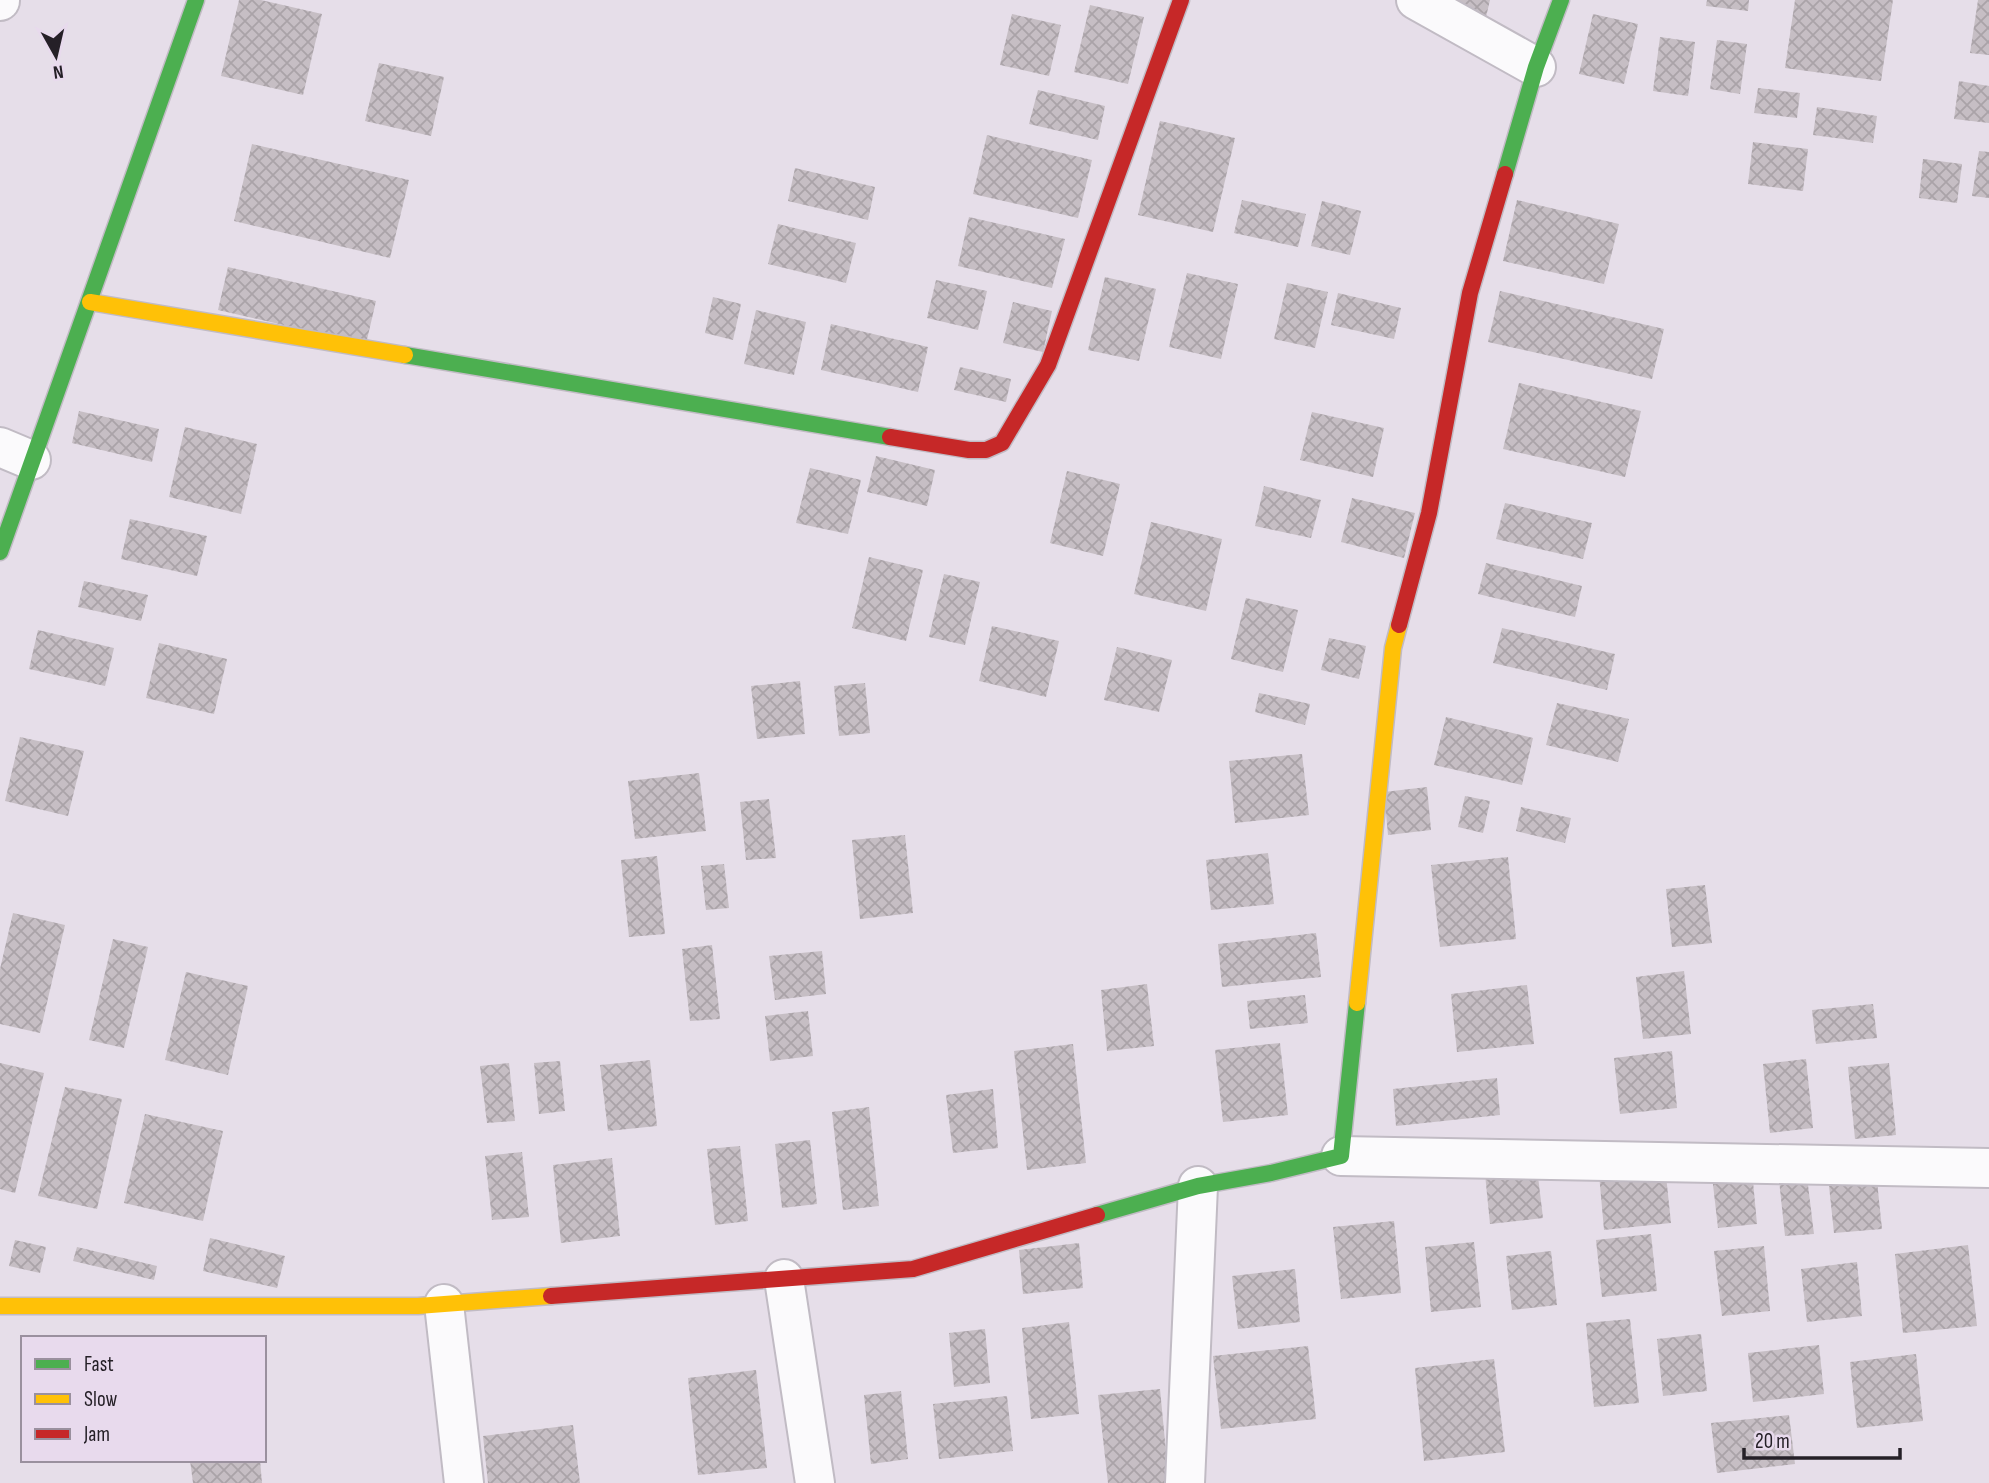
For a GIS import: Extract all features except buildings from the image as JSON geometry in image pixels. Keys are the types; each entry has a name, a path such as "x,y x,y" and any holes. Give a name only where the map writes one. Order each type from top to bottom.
{"street":[{"path":"0,552 16,453 90,302 196,0"},
{"path":"90,302 955,448 986,450 1002,443 1048,365 1181,0"},
{"path":"1416,0 1536,67"},
{"path":"1341,1156 1393,648 1429,513 1470,293 1536,67 1561,0"},
{"path":"0,1306 404,1306 913,1269 1198,1186 1271,1173 1341,1156 1989,1168"},
{"path":"1185,1483 1198,1186"},
{"path":"784,1279 815,1483"},
{"path":"444,1304 464,1483"}],"traffic: fast":[{"path":"0,552 196,0"},
{"path":"1505,174 1536,67 1561,0"},
{"path":"405,355 890,437"},
{"path":"1097,1215 1198,1186 1271,1173 1341,1156 1357,1003"}],"traffic: slow":[{"path":"90,302 405,355"},
{"path":"1357,1003 1393,648 1399,625"},
{"path":"0,1306 418,1306 551,1296"}],"traffic: jam":[{"path":"890,437 969,450 986,450 1002,443 1048,365 1181,0"},
{"path":"1399,625 1429,513 1470,293 1505,174"},
{"path":"551,1296 913,1269 1097,1215"}]}
